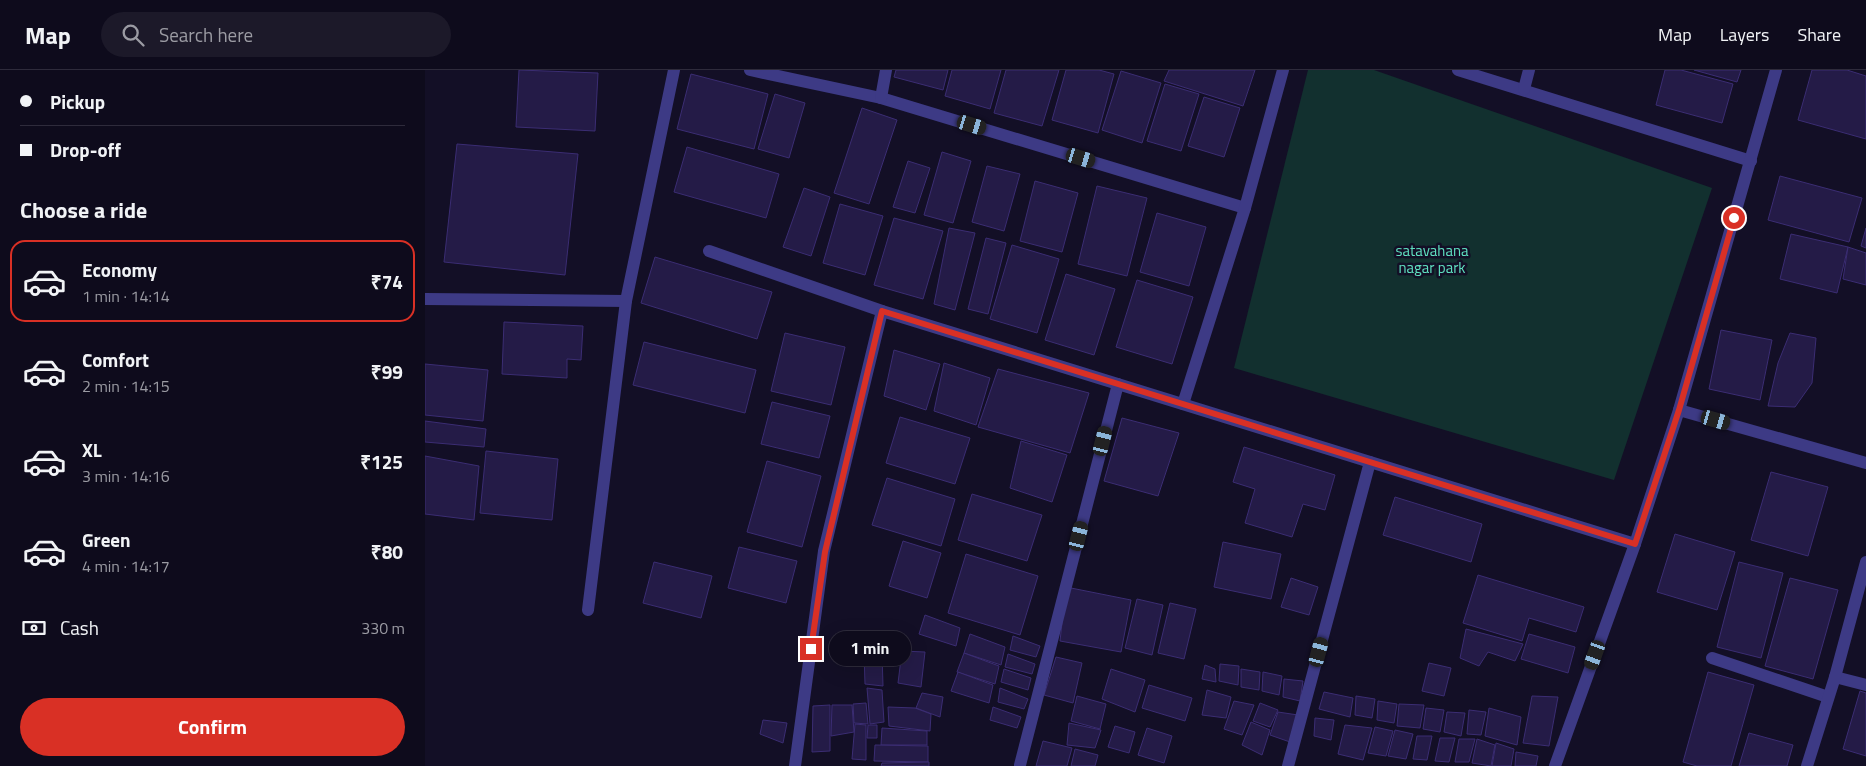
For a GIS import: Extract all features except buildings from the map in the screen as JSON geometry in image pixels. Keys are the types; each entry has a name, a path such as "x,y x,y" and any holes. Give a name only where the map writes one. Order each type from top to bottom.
{"street":[{"path":"588,610 626,301 674,70"},
{"path":"751,70 881,98 1245,208"},
{"path":"881,98 886,70"},
{"path":"1183,404 1245,208 1283,70"},
{"path":"1458,70 1751,161"},
{"path":"1523,89 1529,70"},
{"path":"1555,766 1635,544 1679,410 1776,70"},
{"path":"709,251 882,311 1635,544"},
{"path":"425,299 626,301"},
{"path":"795,766 825,552 882,311"},
{"path":"1019,765 1118,384"},
{"path":"1679,410 1866,463"},
{"path":"1288,766 1370,462"},
{"path":"1807,766 1835,677 1866,562"},
{"path":"1712,658 1828,697"},
{"path":"1835,677 1866,685"}],"green space":[{"name":"satavahana nagar park","path":"1308,70 1374,70 1712,188 1614,480 1234,368"}],"route":[{"path":"811,649 825,552 882,311 1635,544 1679,410 1734,218"}]}
